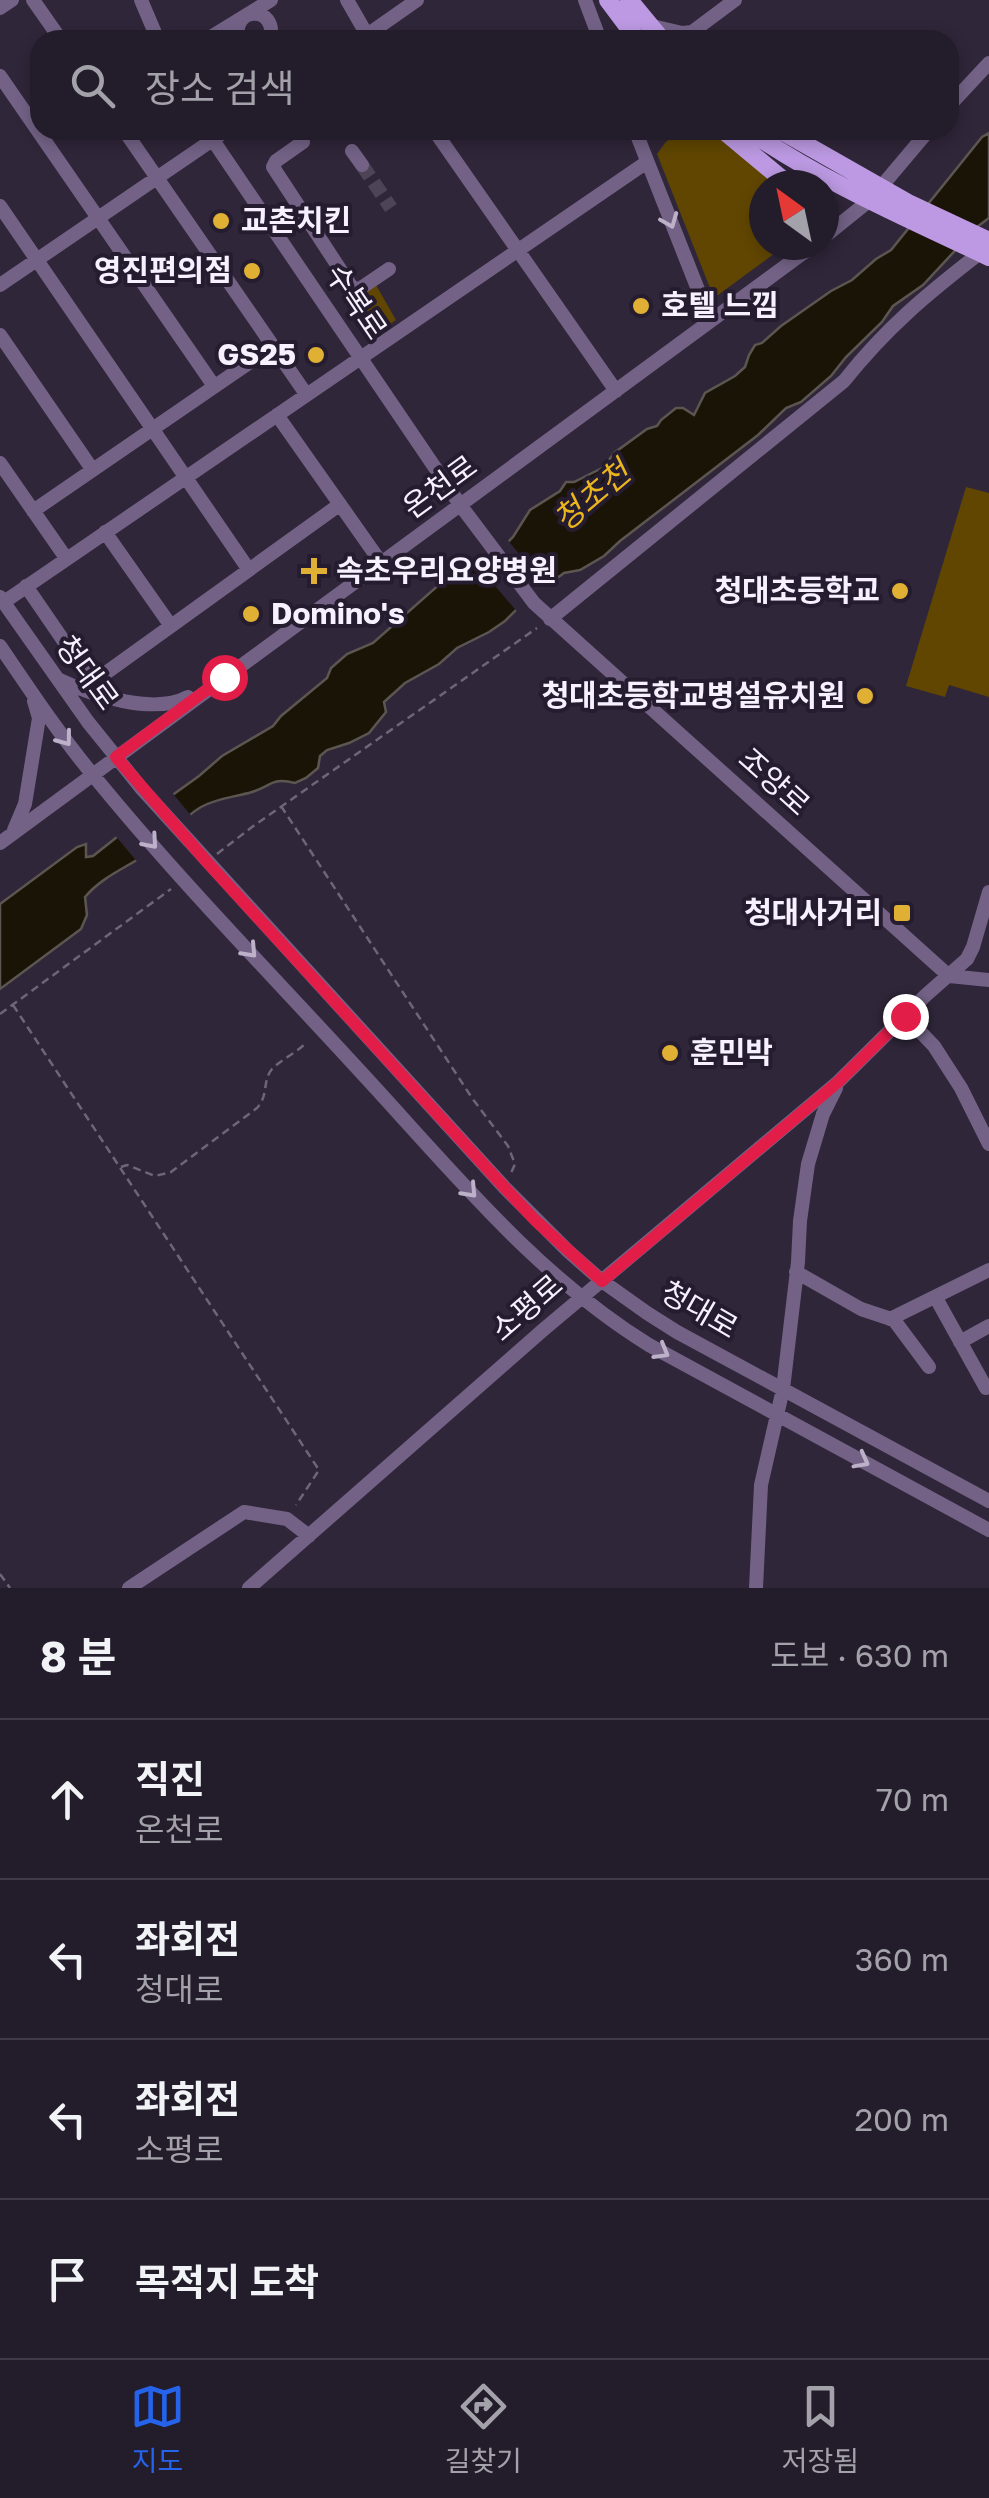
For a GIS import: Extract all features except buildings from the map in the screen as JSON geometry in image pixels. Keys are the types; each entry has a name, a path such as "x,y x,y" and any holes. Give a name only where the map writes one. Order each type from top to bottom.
{"main road":[{"path":"608,0 640,30"},
{"path":"630,0 642,30"},
{"path":"735,140 771,170"},
{"path":"762,140 778,151 985,246"},
{"path":"797,140 876,194"}],"street":[{"path":"0,8 12,0"},
{"path":"33,0 54,30"},
{"path":"141,0 154,30"},
{"path":"222,30 271,0"},
{"path":"347,0 361,30"},
{"path":"376,30 416,0"},
{"path":"585,0 592,30"},
{"path":"695,30 735,0"},
{"path":"710,30 747,0"},
{"path":"238,30 244,16 255,13 266,18 272,30"},
{"path":"959,95 989,63"},
{"path":"0,76 30,119"},
{"path":"44,140 214,386"},
{"path":"131,140 306,394"},
{"path":"0,285 158,178 203,140"},
{"name":"수복로","path":"212,140 461,506"},
{"path":"441,140 616,391"},
{"path":"639,140 710,320"},
{"path":"839,225 876,194 921,140"},
{"path":"303,142 276,161 273,168 351,286 360,289 389,269"},
{"path":"352,150 362,166"},
{"path":"2,599 187,478 647,162"},
{"path":"0,206 248,570"},
{"path":"550,618 844,381 874,343 985,246"},
{"name":"온천로","path":"6,838 793,260"},
{"path":"0,334 92,469"},
{"path":"33,511 272,347"},
{"path":"276,415 382,564"},
{"path":"0,462 66,558"},
{"path":"26,586 85,672 103,675 339,505"},
{"name":"조양로","path":"461,506 550,618 949,976"},
{"path":"105,532 171,626"},
{"name":"청대로","path":"2,599 55,678 142,789 557,1241 602,1281 678,1332 989,1501"},
{"name":"청대로","path":"0,646 92,774 184,880 507,1230 581,1298 649,1345 989,1530"},
{"path":"55,678 97,695 154,705 176,704 224,677"},
{"path":"6,838 25,804 39,718 31,690"},
{"name":"소평로","path":"249,1588 581,1298 838,1082 967,959 989,892"},
{"path":"949,976 989,980"},
{"path":"905,1016 934,1046 989,1144"},
{"path":"756,1588 762,1485 784,1389 808,1164 823,1114 838,1082"},
{"path":"890,1319 989,1270"},
{"path":"796,1272 860,1309 894,1320 929,1367"},
{"path":"936,1298 986,1388 989,1386"},
{"path":"960,1342 989,1326"},
{"path":"129,1588 244,1512 287,1519 309,1536"}],"path":[{"path":"207,862 550,618"},
{"path":"281,806 472,1098 508,1146 516,1164 505,1188"},
{"path":"0,1014 184,880"},
{"path":"13,1005 319,1470 287,1519"},
{"path":"120,1167 126,1164 156,1176 172,1172 257,1108 265,1100 271,1070 296,1054 306,1042"},
{"path":"0,1574 10,1588"}],"shaded area":[{"path":"668,140 727,140 764,170 749,170 749,260 766,260 714,298 657,154"},
{"path":"376,285 396,320 379,332 369,330 350,302"},
{"path":"966,487 989,493 989,697 949,685 945,697 906,686"}],"water":[{"name":"청초천","path":"989,133 989,218 923,285 893,306 831,376 801,402 786,408 758,435 604,556 580,570 564,573 505,621 405,683 384,702 386,712 369,733 327,750 320,756 318,768 306,778 295,783 277,782 193,812 155,848 92,890 85,897 87,915 81,929 0,989 0,904 77,847 86,844 86,857 93,856 222,756 273,726 327,678 331,668 347,654 373,643 442,582 466,573 501,549 530,510 560,491 566,482 604,467 614,453 657,426 676,408 694,415 705,393 745,367 755,345 891,250"}],"pier":[{"path":"506,538 550,591 519,614 474,561"},
{"path":"170,790 194,819 139,864 114,834"}],"tunnel":[{"path":"362,165 391,208"}],"place":[{"name":"교촌치킨","path":"221,221"},
{"name":"영진편의점","path":"252,271"},
{"name":"호텔 느낌","path":"641,306"},
{"name":"GS25","path":"316,355"},
{"name":"속초우리요양병원","path":"314,571"},
{"name":"청대초등학교","path":"900,591"},
{"name":"Domino's","path":"251,614"},
{"name":"청대초등학교병설유치원","path":"865,696"},
{"name":"청대사거리","path":"902,913"},
{"name":"훈민박","path":"670,1053"}],"route":[{"path":"224,677 116,757 505,1188 602,1281 838,1082 905,1016"}]}
